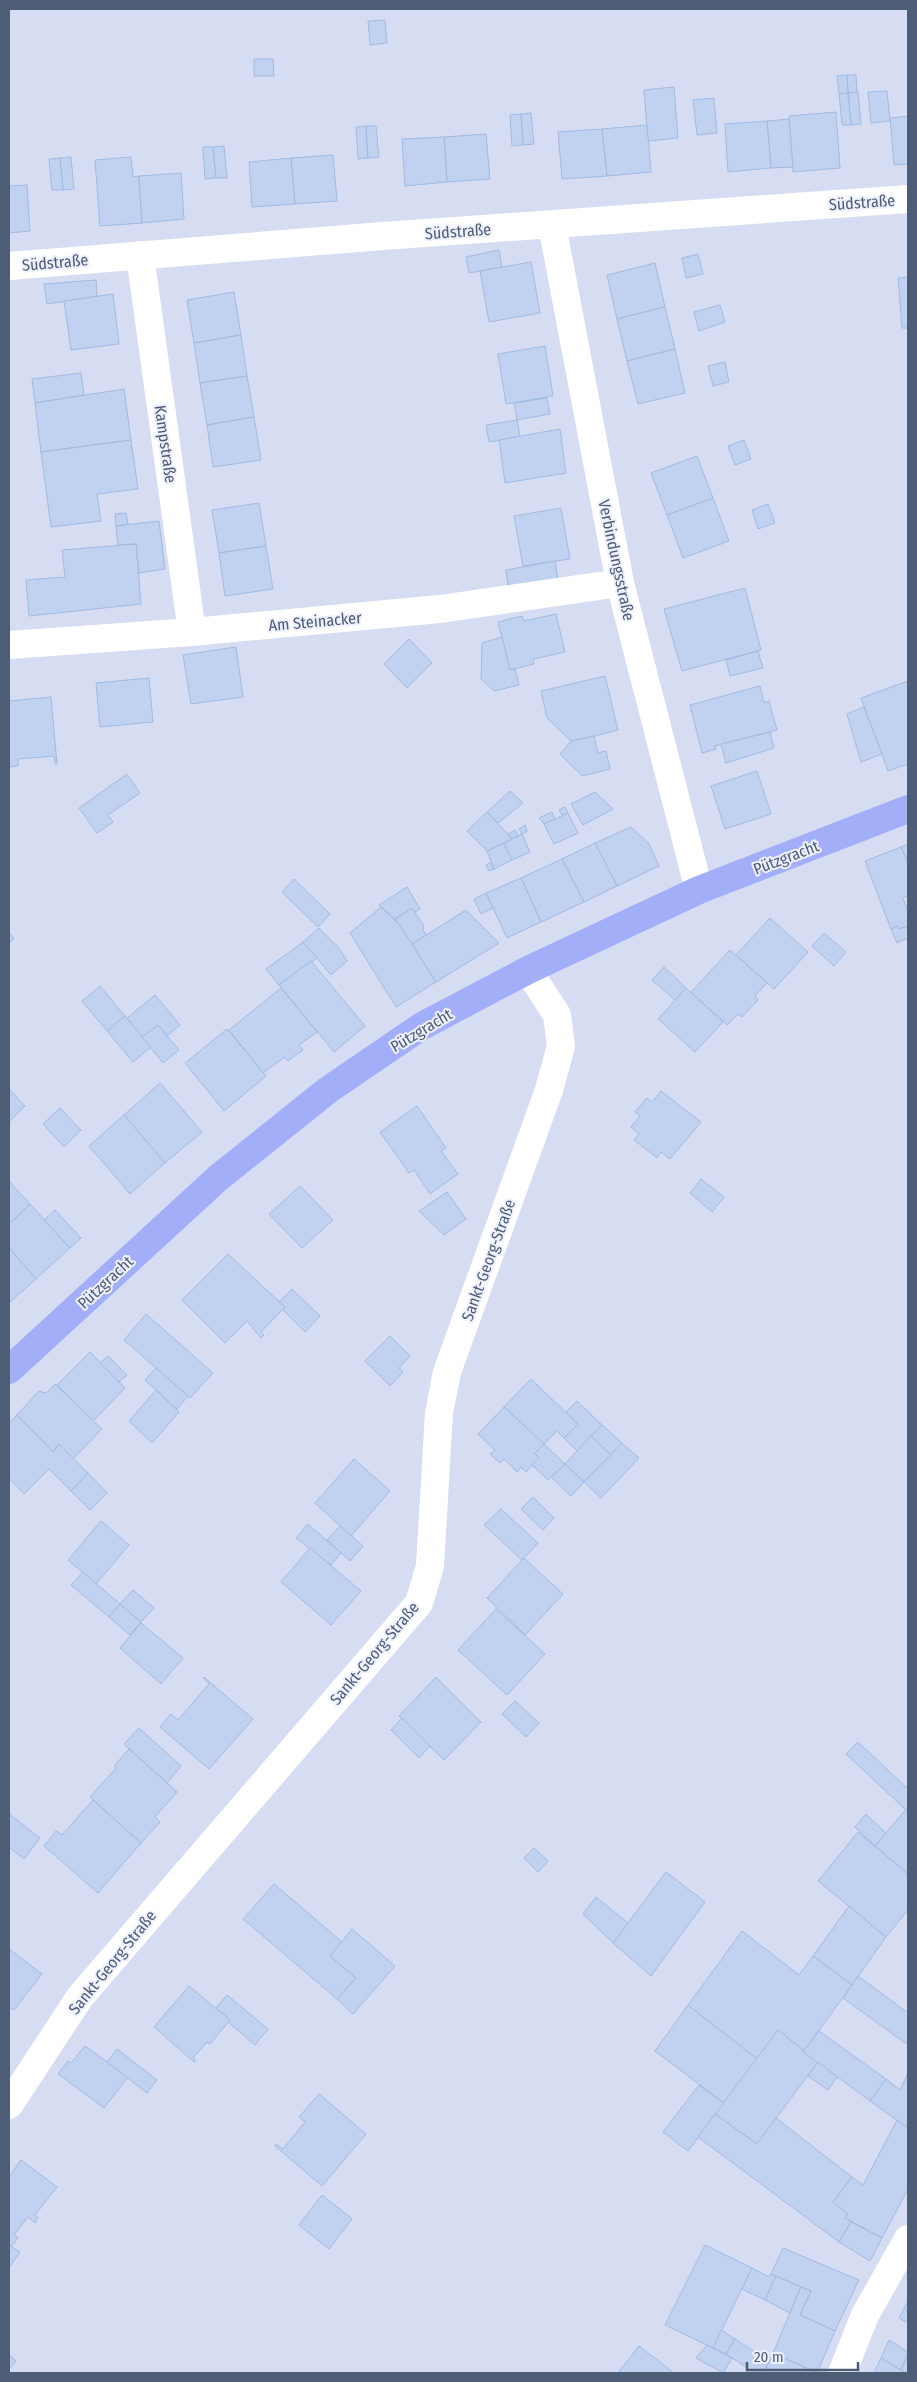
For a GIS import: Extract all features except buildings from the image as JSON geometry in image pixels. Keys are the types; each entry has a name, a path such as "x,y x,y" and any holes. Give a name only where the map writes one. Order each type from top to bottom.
{"main road":[{"name":"Pützgracht","path":"9,1370 218,1178 328,1090 422,1026 528,970 699,890 908,809"}],"street":[{"name":"Südstraße","path":"9,266 383,236 908,199"},
{"name":"Verbindungsstraße","path":"552,225 620,583 699,890"},
{"name":"Kampstraße","path":"140,256 192,632"},
{"name":"Am Steinacker","path":"9,645 192,632 440,609 620,583"},
{"name":"Sankt-Georg-Straße","path":"9,2105 80,1997 419,1603 430,1566 439,1413 448,1372 549,1090 561,1046 557,1015 528,970"},
{"path":"842,2373 865,2315 908,2239"}],"shaded area":[{"path":"9,9 908,9 908,2373 9,2373"}]}
